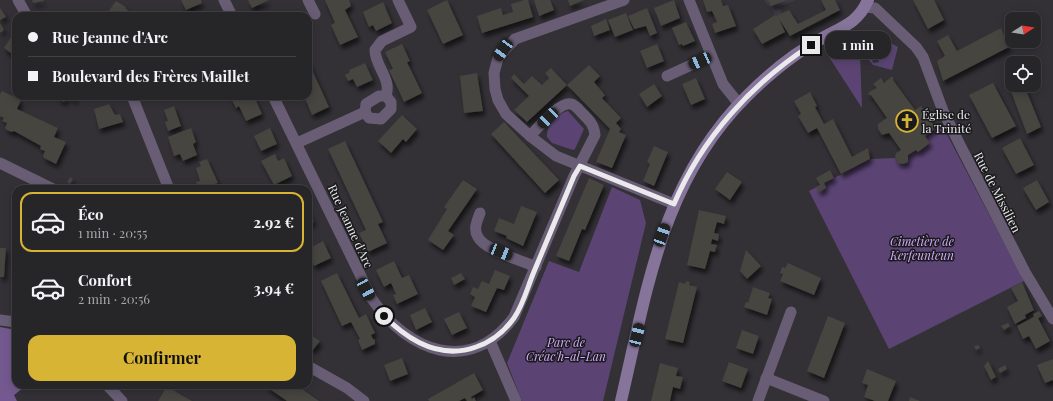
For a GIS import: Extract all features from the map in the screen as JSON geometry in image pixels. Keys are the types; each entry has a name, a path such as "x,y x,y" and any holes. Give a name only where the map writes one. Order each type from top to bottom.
{"street":[{"path":"18,0 25,12"},
{"path":"224,0 230,12"},
{"path":"308,0 315,14"},
{"path":"386,96 379,96 366,104 365,112 369,118 381,119 389,112 392,106 386,96 388,83 375,53 376,47 382,41 411,26 398,0"},
{"path":"624,0 522,36 509,44 498,58 494,82 498,100 506,114 530,136 556,156 674,204"},
{"path":"689,0 711,56 726,88 739,104"},
{"path":"621,401 657,250 674,204 701,152 739,104 788,61 825,37 850,25 859,16 866,4"},
{"name":"Rue de Missilien","path":"866,4 875,8 920,52 943,110 1028,278 1053,319"},
{"path":"667,76 711,56"},
{"path":"134,100 167,185"},
{"name":"Rue Jeanne d'Arc","path":"275,100 366,289 384,316 407,336 425,346 441,351 466,350 490,341 504,331 514,318 574,176 595,135 595,129 575,106 569,104 562,105 530,136"},
{"path":"297,143 365,112"},
{"path":"0,163 45,185"},
{"path":"480,213 475,228 481,242 489,247 536,267"},
{"path":"758,401 791,312"},
{"path":"0,320 12,322"},
{"path":"490,341 516,401"},
{"path":"312,368 347,388 364,401"},
{"path":"766,378 824,401"},
{"path":"111,389 122,401"}],"shaded area":[{"path":"764,0 796,0 779,7 782,14 776,16"},
{"path":"0,327 12,329 12,389 22,389 14,395 17,401 0,401"}],"green space":[{"path":"867,38 882,38 898,47 892,70 873,65 869,60 868,50 870,50 873,63 879,62 873,47 866,48 864,40"},
{"path":"857,43 860,54 862,108 829,57"},
{"path":"568,111 584,129 575,149 573,150 552,143 547,137 548,129 553,121 560,114"},
{"name":"Cimetière de Kerfeunteun","path":"942,125 1024,281 889,349 809,191 871,159 895,158 898,163 907,162 908,155 916,150 918,151 930,143 925,136"},
{"name":"Parc de Créac'h-al-Lan","path":"612,187 640,200 646,223 603,401 522,401 507,363 549,261 579,272"}],"building":[{"path":"32,0 44,0 44,1 33,3"},
{"path":"181,0 201,0 202,3 186,10"},
{"path":"248,0 269,0 252,8"},
{"path":"325,0 349,0 351,6 345,10 358,37 340,45 331,25 335,23"},
{"path":"447,0 463,35 443,44 427,10"},
{"path":"528,0 533,17 482,33 477,16 501,8 503,15 513,12 511,4"},
{"path":"534,0 550,0 554,10 539,16"},
{"path":"568,0 584,0 570,6"},
{"path":"674,0 680,18 661,26 654,8"},
{"path":"703,0 721,0 723,6 728,5 736,26 715,33 712,24 717,22 712,11 707,12"},
{"path":"768,0 787,0 771,6"},
{"path":"821,0 835,0 840,10 790,36 779,19 785,32 762,44 753,29 775,15 776,16 789,10 798,24 826,10"},
{"path":"913,0 934,0 944,20 928,29"},
{"path":"116,1 126,7 125,8 131,12 108,12"},
{"path":"383,2 392,23 376,31 373,25 369,27 363,12"},
{"path":"0,8 6,17 0,20"},
{"path":"647,8 657,33 650,36 646,26 634,29 628,16"},
{"path":"626,13 633,30 615,37 608,20"},
{"path":"606,19 610,30 594,36 591,26"},
{"path":"686,22 695,41 683,46 682,44 679,45 672,28"},
{"path":"0,23 4,30 0,33"},
{"path":"1001,28 1005,38 1005,48 1007,48 943,81 937,61 945,56 937,41 948,35 957,51"},
{"path":"12,36 12,54 4,48"},
{"path":"402,44 410,61 407,62 422,93 404,102 389,70 393,69 385,52"},
{"path":"657,44 664,61 647,68 640,51"},
{"path":"365,63 373,80 357,87 353,79 348,81 345,75 350,72 349,70"},
{"path":"589,65 600,76 594,82 605,95 602,98 621,118 616,123 621,129 619,132 626,135 612,168 596,162 610,129 567,85"},
{"path":"551,68 567,85 527,122 514,110 529,96 511,78 514,74 524,84 532,76 542,85 549,78 545,73"},
{"path":"312,70 329,107 312,115 306,100 312,100"},
{"path":"477,73 483,111 464,113 460,76"},
{"name":"Église de la Trinité","path":"893,77 893,80 915,110 921,106 936,128 925,136 930,143 918,152 916,150 908,155 908,162 903,164 898,163 895,158 896,153 901,150 889,133 882,135 878,129 878,124 887,118 871,95 868,95 869,92 877,88 873,84 881,78 884,83"},
{"path":"696,78 705,99 691,105 682,84"},
{"path":"993,83 1016,126 992,138 969,95"},
{"path":"654,84 662,96 647,107 639,94"},
{"path":"2,91 12,96 12,100 21,100 17,109 58,128 54,137 66,142 56,164 44,158 43,156 45,151 40,149 41,146 14,131 12,132 5,128 7,123 2,121 4,118 0,116 0,94"},
{"path":"810,92 817,106 815,107 824,124 833,119 852,157 868,148 870,159 841,174 817,128 808,133 798,116 801,114 794,101"},
{"path":"1011,92 1027,92 1041,127 1027,134"},
{"path":"232,100 256,100 262,114 246,121 239,106 236,108"},
{"path":"109,104 115,115 120,114 123,122 99,129 94,109"},
{"path":"174,106 181,126 168,131 165,122 168,121 164,110"},
{"path":"402,115 417,129 406,142 403,139 391,153 378,141"},
{"path":"504,122 559,180 545,193 491,134"},
{"path":"191,128 196,142 193,144 197,155 183,161 180,154 174,156 168,137"},
{"path":"270,128 277,144 261,151 254,136"},
{"path":"1020,138 1034,165 1016,174 1002,148"},
{"path":"345,141 383,222 378,224 387,243 368,252 359,233 366,230 328,149"},
{"path":"654,146 668,152 654,186 643,181 650,164 647,162"},
{"path":"275,154 278,161 284,158 292,176 274,185 261,161"},
{"path":"207,159 218,183 212,185 197,185 196,182 200,181 196,168 201,166 199,162"},
{"path":"830,170 834,178 824,183 826,188 819,192 816,187 820,185 816,178"},
{"path":"727,172 742,182 730,200 715,189"},
{"path":"70,177 73,179 70,184 67,182"},
{"path":"589,178 604,185 585,230 582,229 569,261 556,256"},
{"path":"463,180 477,189 448,231 454,235 443,250 428,240 447,209 444,207"},
{"path":"1037,180 1049,202 1036,210 1023,188"},
{"path":"521,206 537,212 523,246 506,238 507,236 494,231 499,218 514,224"},
{"path":"699,210 726,216 724,224 717,222 714,233 719,234 718,241 712,239 711,244 717,245 715,252 710,251 705,269 687,265"},
{"path":"323,241 331,258 314,266 312,262 312,247"},
{"path":"0,248 6,248 4,277 0,277"},
{"path":"746,250 761,266 747,279 740,271"},
{"path":"394,261 402,278 409,275 418,294 397,304 393,295 396,294 391,283 384,287 376,270"},
{"path":"788,263 821,278 814,295 780,281 783,274 780,273 782,267 785,268"},
{"path":"495,270 510,276 504,290 497,288 486,312 471,306 475,297 470,294 473,287 478,289 482,281 489,284"},
{"path":"337,273 359,318 366,314 375,333 371,335 375,340 375,344 362,350 358,340 360,339 351,322 342,326 321,281"},
{"path":"461,273 465,279 454,285 451,278"},
{"path":"686,281 690,282 689,285 697,287 683,343 665,339 679,282 685,284"},
{"path":"1022,282 1034,310 1025,315 1026,318 1015,324 1007,307 1018,301 1011,288"},
{"path":"753,287 770,293 768,298 772,299 767,315 744,307 746,302 748,303"},
{"path":"425,308 432,322 416,330 410,315"},
{"path":"1039,311 1042,316 1038,318 1050,341 1036,349 1029,336 1023,339 1017,326 1034,317 1033,314"},
{"path":"459,312 467,328 452,335 444,319"},
{"path":"828,316 845,323 824,378 807,371"},
{"path":"1008,323 1010,326 1004,330 1001,326"},
{"path":"742,330 759,336 753,354 736,348"},
{"path":"312,336 320,341 313,350 312,349"},
{"path":"978,345 980,348 976,350 974,346"},
{"path":"402,358 408,374 390,381 384,365"},
{"path":"1053,359 1053,380 1045,383 1037,365"},
{"path":"988,361 996,377 991,380 984,366"},
{"path":"729,362 748,369 741,388 722,381"},
{"path":"660,363 678,368 676,376 683,377 680,389 673,387 670,401 651,401"},
{"path":"1005,365 1007,369 1000,373 998,369"},
{"path":"867,369 896,381 888,401 875,401 864,397 868,385 862,383"},
{"path":"474,373 483,390 471,397 472,399 474,397 476,401 467,401 465,398 459,401 429,401 428,399"},
{"path":"165,389 172,389 192,401 158,401"},
{"path":"270,389 302,389 319,401 287,401"},
{"path":"910,397 920,401 909,401"}],"place":[{"name":"Église de la Trinité","path":"907,121"}],"route":[{"path":"384,316 407,336 434,350 466,350 490,341 504,331 514,318 574,176 580,166 674,204 701,152 719,127 739,104 758,86 795,55 811,45"}]}
